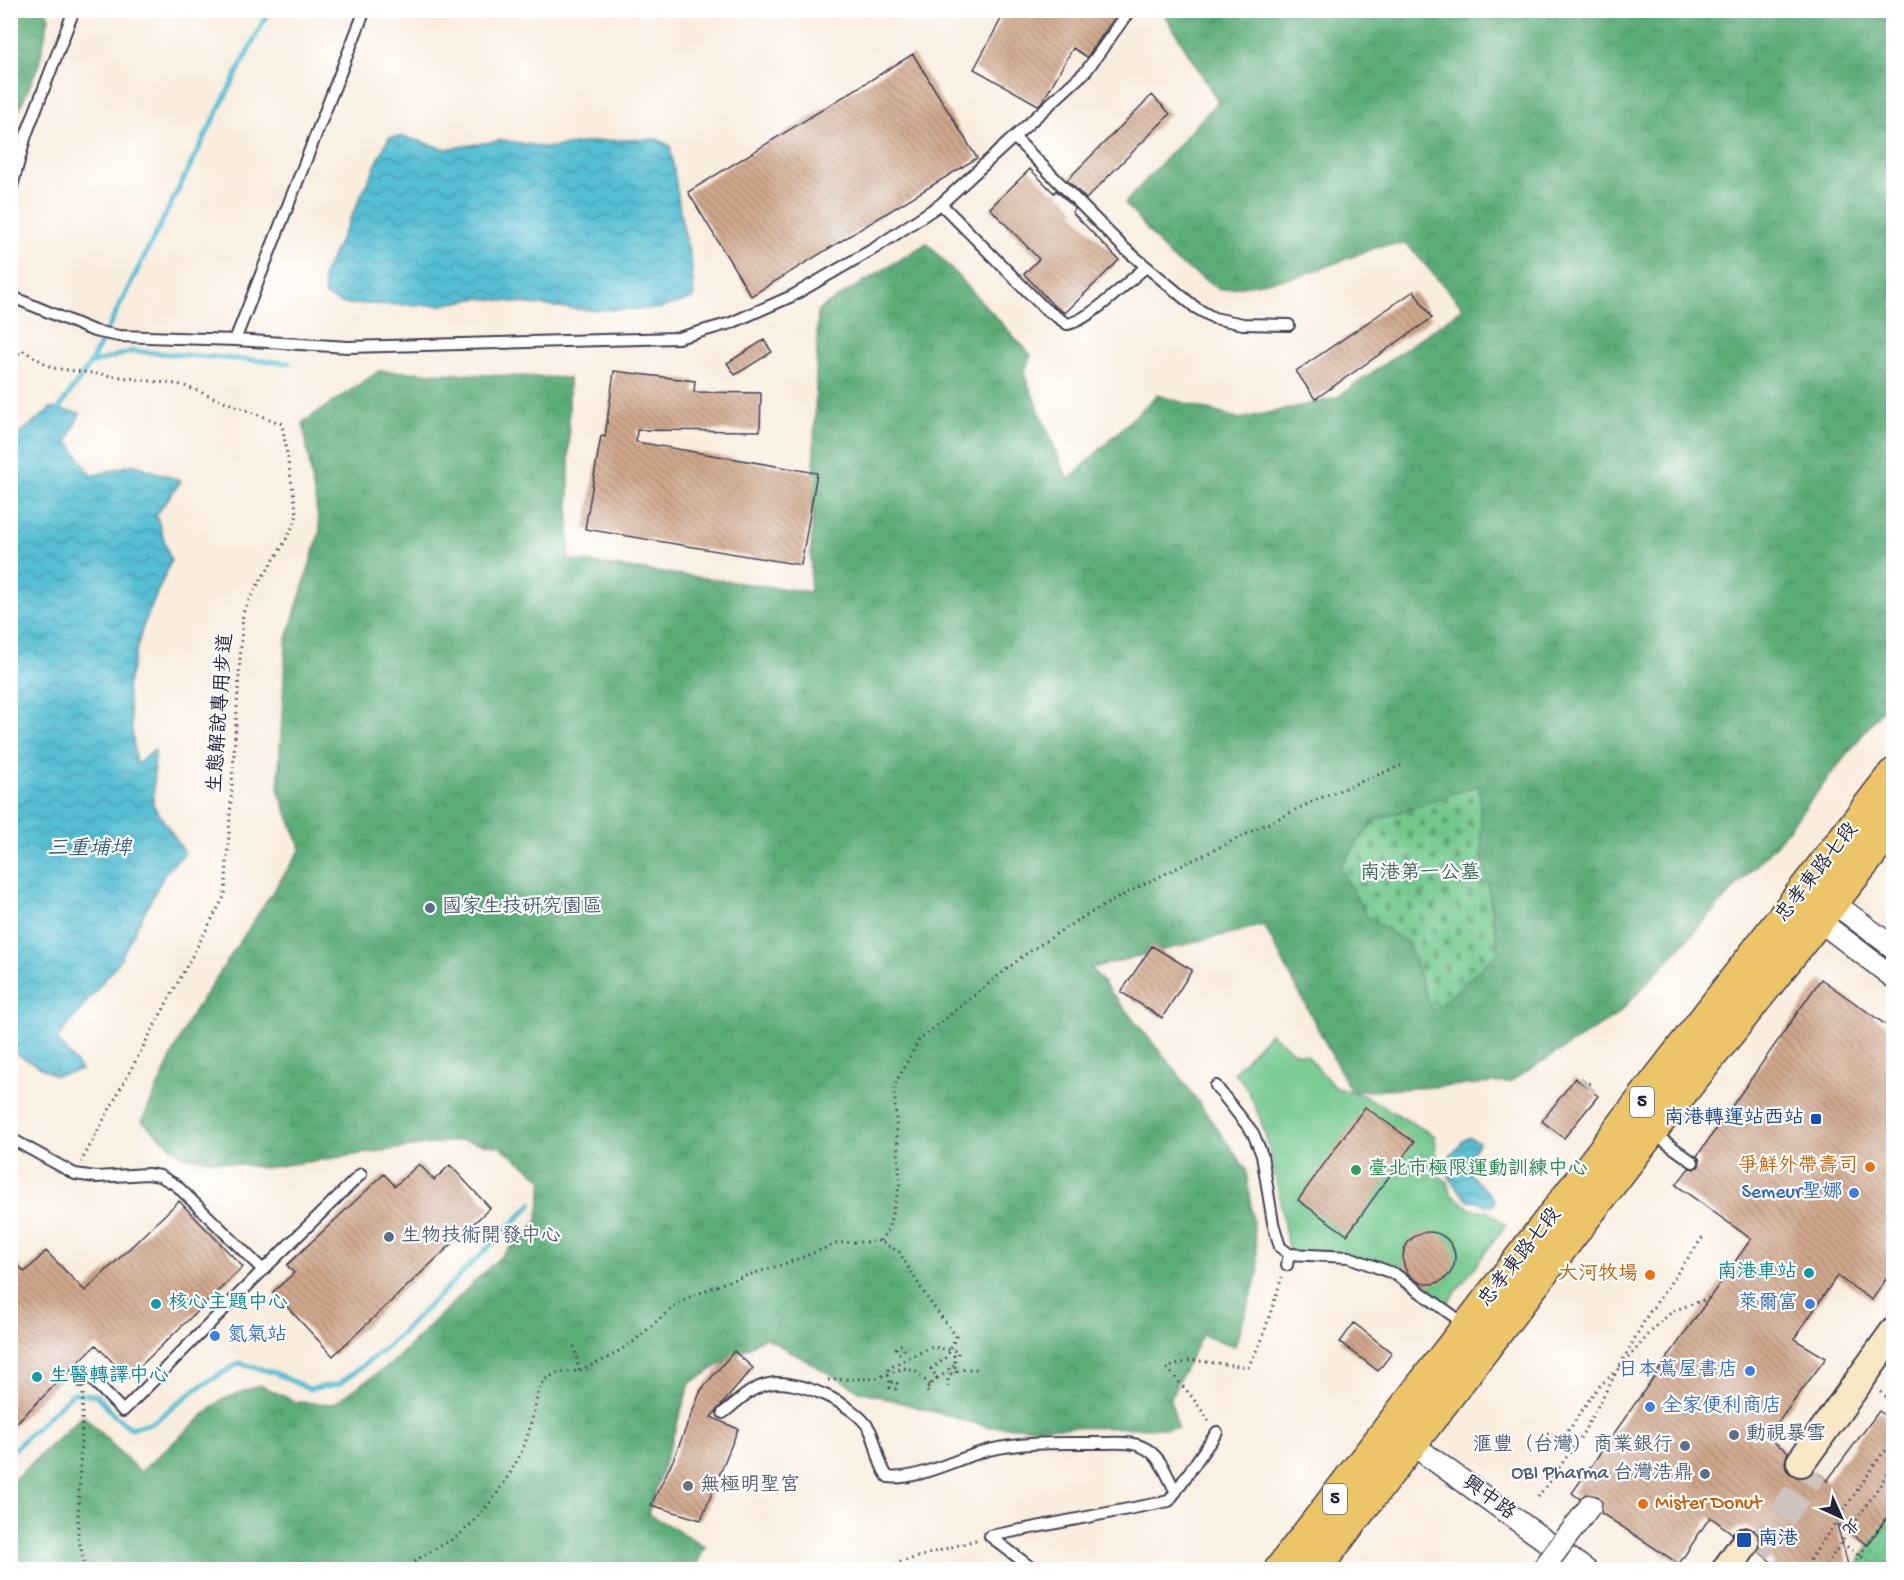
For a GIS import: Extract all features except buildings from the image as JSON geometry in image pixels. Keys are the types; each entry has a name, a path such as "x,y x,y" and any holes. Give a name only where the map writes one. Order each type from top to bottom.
{"main road":[{"name":"忠孝東路七段","path":"1281,1569 1400,1436 1650,1131 1813,902 1893,775"},
{"name":"忠孝東路七段","path":"1313,1569 1468,1327 1813,902 1893,823"}],"street":[{"path":"1813,902 1893,948"},
{"path":"1813,902 1893,978"},
{"path":"1808,1467 1890,1350"},
{"name":"興中路","path":"1400,1436 1586,1569"},
{"path":"1542,1569 1590,1506"},
{"path":"1726,1569 1749,1554"}],"lane":[{"path":"10,194 26,135 74,10"},
{"path":"236,340 365,10"},
{"path":"10,296 94,331 119,336 348,347 678,338 731,323 792,296 875,248 941,204 1086,71 1130,10"},
{"path":"1014,137 1124,248 1196,308 1214,318 1244,324 1289,324"},
{"path":"941,204 1044,308 1067,324 1089,315 1146,267"},
{"path":"1216,1086 1253,1133 1262,1155 1273,1223 1280,1246 1288,1259 1349,1257 1395,1274 1468,1327"},
{"path":"1650,1131 1693,1162"},
{"path":"10,1138 75,1174 96,1177 148,1174 160,1176 176,1185 263,1270"},
{"path":"81,1381 88,1375 123,1411 361,1174"},
{"path":"723,1413 749,1393 767,1384 785,1382 825,1394 855,1414 869,1429 881,1469 888,1477 908,1476 989,1450 1030,1443 1114,1443 1132,1444 1152,1452 1160,1461 1176,1492"},
{"path":"990,1536 1169,1502 1217,1432"},
{"path":"990,1536 1034,1569"}],"path":[{"name":"生態解說專用步道","path":"10,362 22,350 53,369 182,385 282,424 297,515 292,529 249,597 243,613 225,895 75,1174"},
{"path":"880,1240 888,1230 900,1183 894,1086 919,1040 1023,956 1094,911 1140,885 1318,799 1405,764"},
{"path":"1538,1497 1581,1437 1647,1316 1703,1237"},
{"path":"406,1569 414,1560 461,1533 480,1514 509,1474 526,1440 540,1386 546,1379 557,1373 579,1371 608,1358 633,1341 671,1309 690,1297 717,1285 787,1263 839,1243 880,1240 899,1252 929,1301 956,1336 945,1360 931,1369 937,1378"},
{"path":"1217,1432 1193,1398 1167,1368 1191,1360 1248,1367 1261,1342 1288,1259"},
{"path":"1547,1434 1562,1437 1568,1432 1594,1392 1673,1311 1709,1298"},
{"path":"1888,1303 1893,1306"},
{"path":"574,1346 579,1371"},
{"path":"891,1382 888,1375 893,1365 932,1347 951,1350"},
{"path":"951,1350 956,1357 954,1365 957,1371"},
{"path":"901,1353 904,1360"},
{"path":"948,1386 949,1368 954,1365"},
{"path":"825,1394 826,1380 877,1378 904,1368 916,1372 930,1385"},
{"path":"930,1396 926,1389 937,1378 950,1373 956,1374 957,1371 976,1369"},
{"path":"83,1406 78,1536 86,1569"},
{"path":"1803,1569 1881,1454 1889,1448 1893,1449"},
{"path":"1823,1569 1893,1464"},
{"path":"1849,1569 1893,1507"},
{"path":"894,1564 990,1536"},
{"path":"1842,1543 1880,1569"}],"green space":[{"path":"11,10 46,11 49,17 39,64 11,129"},
{"path":"1164,11 1893,11 1893,696 1777,843 1617,1015 1510,1082 1351,1092 1264,925 1091,968 1176,1071 1246,1169 1259,1270 1235,1346 1202,1335 1170,1398 1178,1428 988,1427 860,1391 765,1337 690,1383 648,1514 705,1546 695,1569 11,1570 11,1482 83,1415 140,1472 221,1400 260,1385 296,1402 333,1404 392,1363 537,1222 543,1180 501,1147 460,1140 264,1168 183,1156 142,1121 189,1019 301,849 278,790 286,642 320,531 303,422 379,371 569,378 569,560 810,592 818,310 927,243 1031,355 1024,374 1068,480 1157,395 1240,419 1336,398 1463,308 1407,244 1380,246 1301,276 1220,290 1170,257 1125,203 1218,101"},
{"name":"南港第一公墓","path":"1479,785 1483,857 1499,952 1432,1012 1408,943 1367,917 1340,867 1373,821"},
{"name":"臺北市極限運動訓練中心","path":"1270,1033 1294,1052 1307,1055 1334,1087 1365,1096 1435,1136 1438,1175 1448,1182 1451,1194 1471,1209 1487,1211 1506,1225 1443,1309 1395,1274 1349,1257 1289,1254 1277,1184 1264,1132 1246,1088 1234,1072"},
{"path":"1893,1511 1893,1569 1853,1569"}],"water":[{"path":"389,137 405,137 446,149 503,140 547,148 597,141 657,139 670,146 682,222 691,260 694,298 658,309 584,310 479,298 441,305 345,304 325,296 323,276"},
{"name":"三重埔埤","path":"51,408 80,413 68,441 92,476 133,464 181,481 156,515 171,561 142,629 127,687 136,764 155,750 153,805 185,853 165,873 118,963 57,1039 81,1070 55,1076 10,1050 11,441"},
{"path":"1470,1137 1479,1142 1466,1162 1471,1174 1495,1201 1491,1206 1469,1200 1459,1191 1449,1177 1446,1168 1447,1160 1464,1140"}],"waterway":[{"path":"55,414 90,364 269,10"},
{"path":"90,364 133,351 289,363"},
{"path":"10,1453 73,1393 96,1395 116,1417 131,1428 154,1422 196,1389 239,1363 275,1373 309,1389 339,1384 387,1347 532,1204"}],"tunnel":[{"path":"1586,1087 1589,1084"},
{"path":"1757,1551 1814,1471"}],"place":[{"name":"國家生技研究園區","path":"430,908"},
{"name":"南港轉運站西站","path":"1816,1119"},
{"name":"爭鮮外帶壽司","path":"1870,1167"},
{"name":"臺北市極限運動訓練中心","path":"1356,1170"},
{"name":"Semeur聖娜","path":"1854,1193"},
{"name":"生物技術開發中心","path":"389,1237"},
{"name":"南港車站","path":"1809,1273"},
{"name":"大河牧場","path":"1650,1275"},
{"name":"核心主題中心","path":"156,1304"},
{"name":"萊爾富","path":"1810,1304"},
{"name":"氮氣站","path":"215,1336"},
{"name":"日本蔦屋書店","path":"1750,1371"},
{"name":"生醫轉譯中心","path":"37,1377"},
{"name":"全家便利商店","path":"1650,1407"},
{"name":"動視暴雪","path":"1734,1435"},
{"name":"滙豐（台灣）商業銀行","path":"1685,1446"},
{"name":"OBI Pharma 台灣浩鼎","path":"1705,1474"},
{"name":"無極明聖宮","path":"688,1486"},
{"name":"Mister Donut","path":"1643,1504"},
{"name":"南港","path":"1744,1540"}]}
